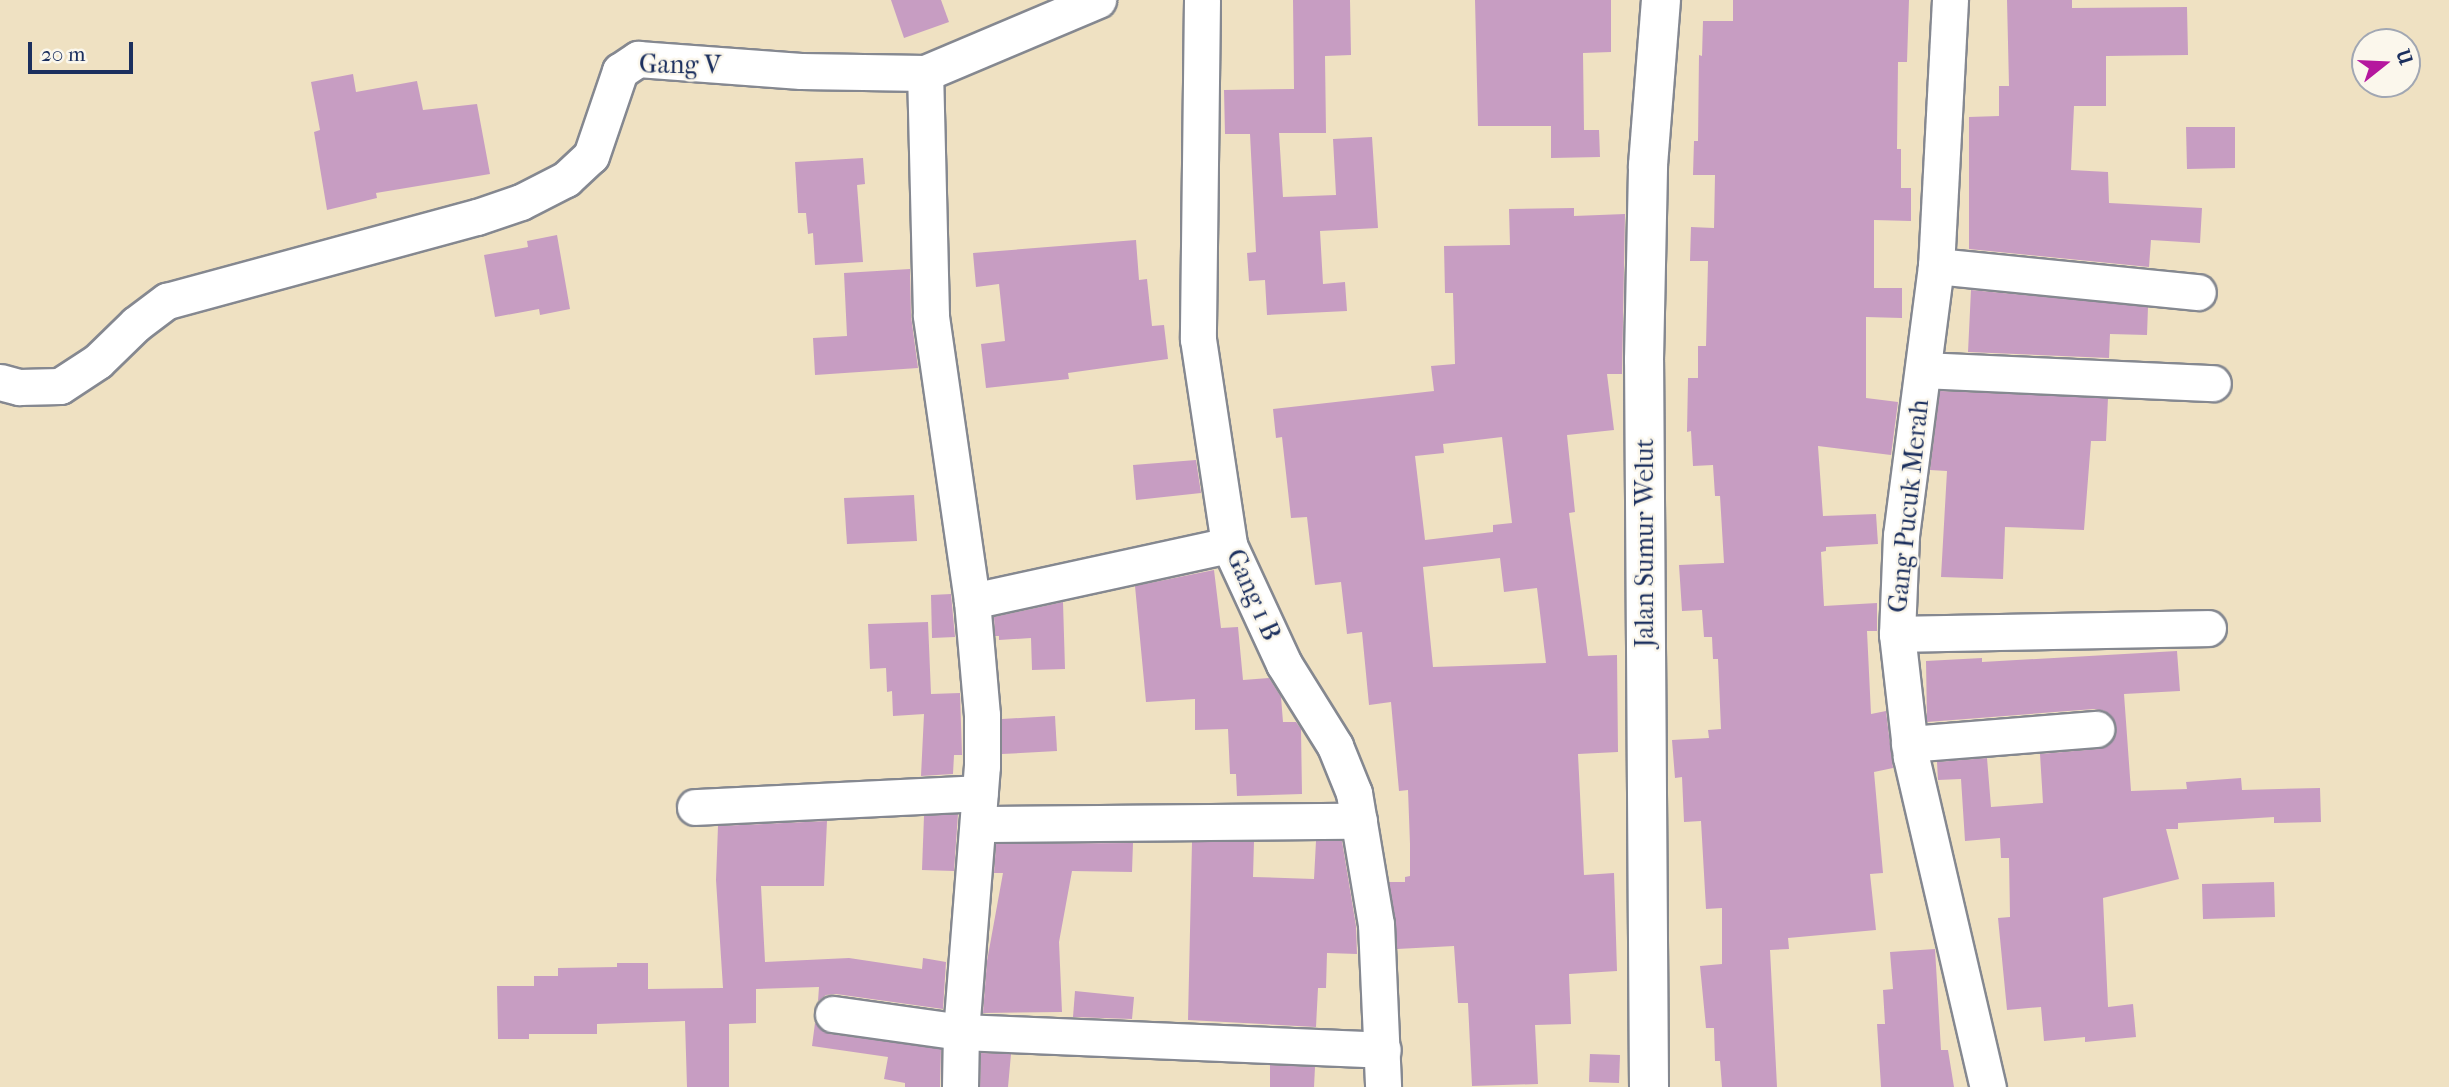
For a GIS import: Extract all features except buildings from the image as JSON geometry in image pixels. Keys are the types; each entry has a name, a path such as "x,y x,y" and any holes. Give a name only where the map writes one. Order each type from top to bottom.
{"street":[{"name":"Gang V","path":"0,382 19,387 60,386 97,361 136,324 167,301 477,217 521,202 566,179 591,156 620,71 638,59 801,71 926,73 1098,0"},
{"name":"Gang 1 B","path":"1202,0 1199,339 1228,545 1284,664 1335,746 1354,793 1376,924 1384,1087"},
{"name":"Jalan Sumur Welut","path":"1648,1087 1644,360 1648,165 1661,0"},
{"name":"Gang Pucuk Merah","path":"1950,0 1936,266 1901,535 1897,634 1909,744 1987,1087"},
{"path":"926,73 931,315 972,601 982,715 979,809 961,1032 960,1087"},
{"path":"1936,266 2198,292"},
{"path":"1923,370 2213,383"},
{"path":"972,601 1228,545"},
{"path":"1897,634 2208,628"},
{"path":"1909,744 2096,729"},
{"path":"695,807 979,809 1359,821"},
{"path":"833,1014 961,1032 1383,1050"}]}
